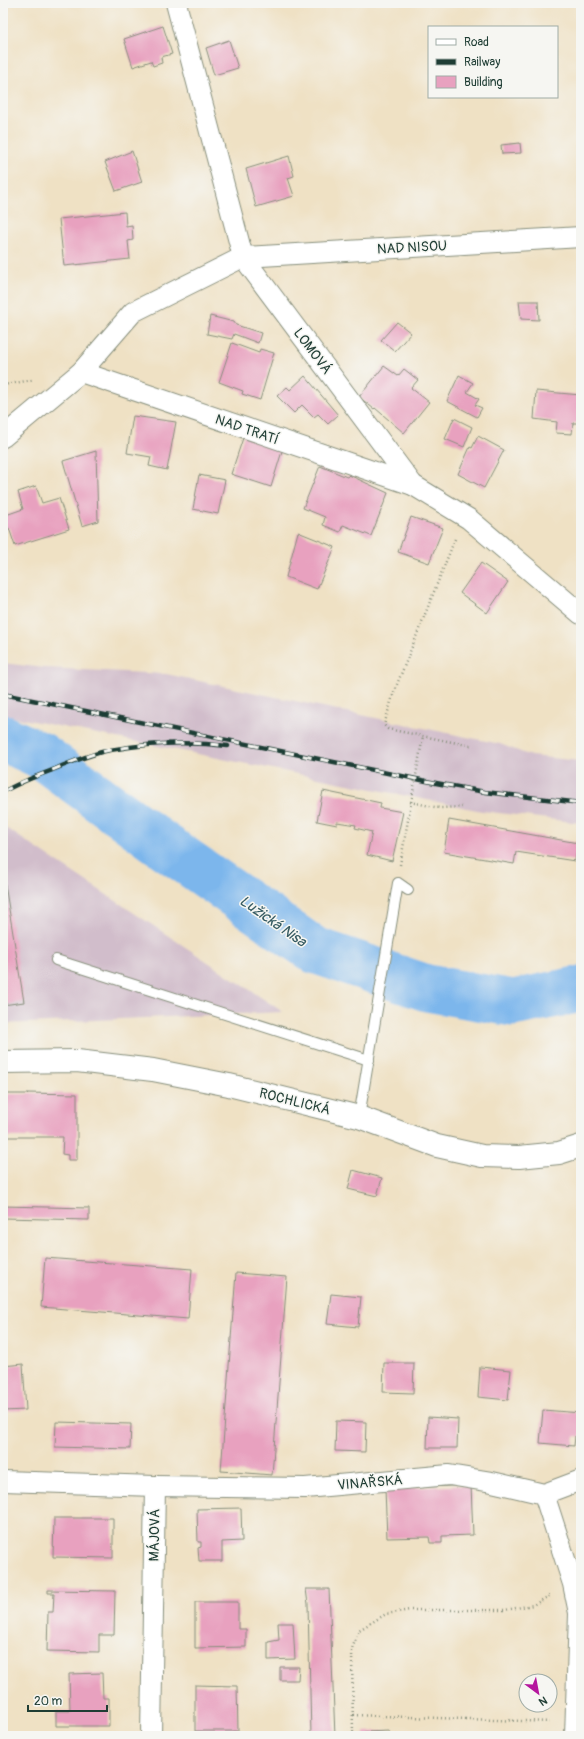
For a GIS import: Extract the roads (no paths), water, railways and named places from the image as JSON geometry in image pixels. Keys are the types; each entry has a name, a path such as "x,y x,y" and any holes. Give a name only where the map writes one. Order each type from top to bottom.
{"street":[{"name":"LOMOVÁ","path":"176,3 243,257 413,485 469,519 581,614"},
{"name":"NAD NISOU","path":"243,257 581,237"},
{"path":"3,437 81,372 134,312 243,257"},
{"name":"NAD TRATÍ","path":"81,372 413,485"},
{"name":"ROCHLICKÁ","path":"3,1062 77,1061 153,1070 229,1085 360,1117 437,1146 482,1156 519,1157 559,1153 581,1146"},
{"name":"VINAŘSKÁ","path":"155,1486 305,1488 449,1475 492,1482 544,1494"},
{"path":"575,1730 579,1613 573,1584 544,1494 581,1480"},
{"path":"3,1481 155,1486"},
{"name":"MÁJOVÁ","path":"151,1736 155,1486"}],"lane":[{"path":"360,1117 398,883 408,890"},
{"path":"56,960 369,1060"}],"waterway":[{"name":"Lužická Nisa","path":"3,738 40,755 159,842 314,950 427,988 513,1003 581,989"}],"railway":[{"path":"3,694 436,783 485,792 581,803"},
{"path":"3,792 26,780 72,762 110,750 169,744 214,744 228,746"}]}
